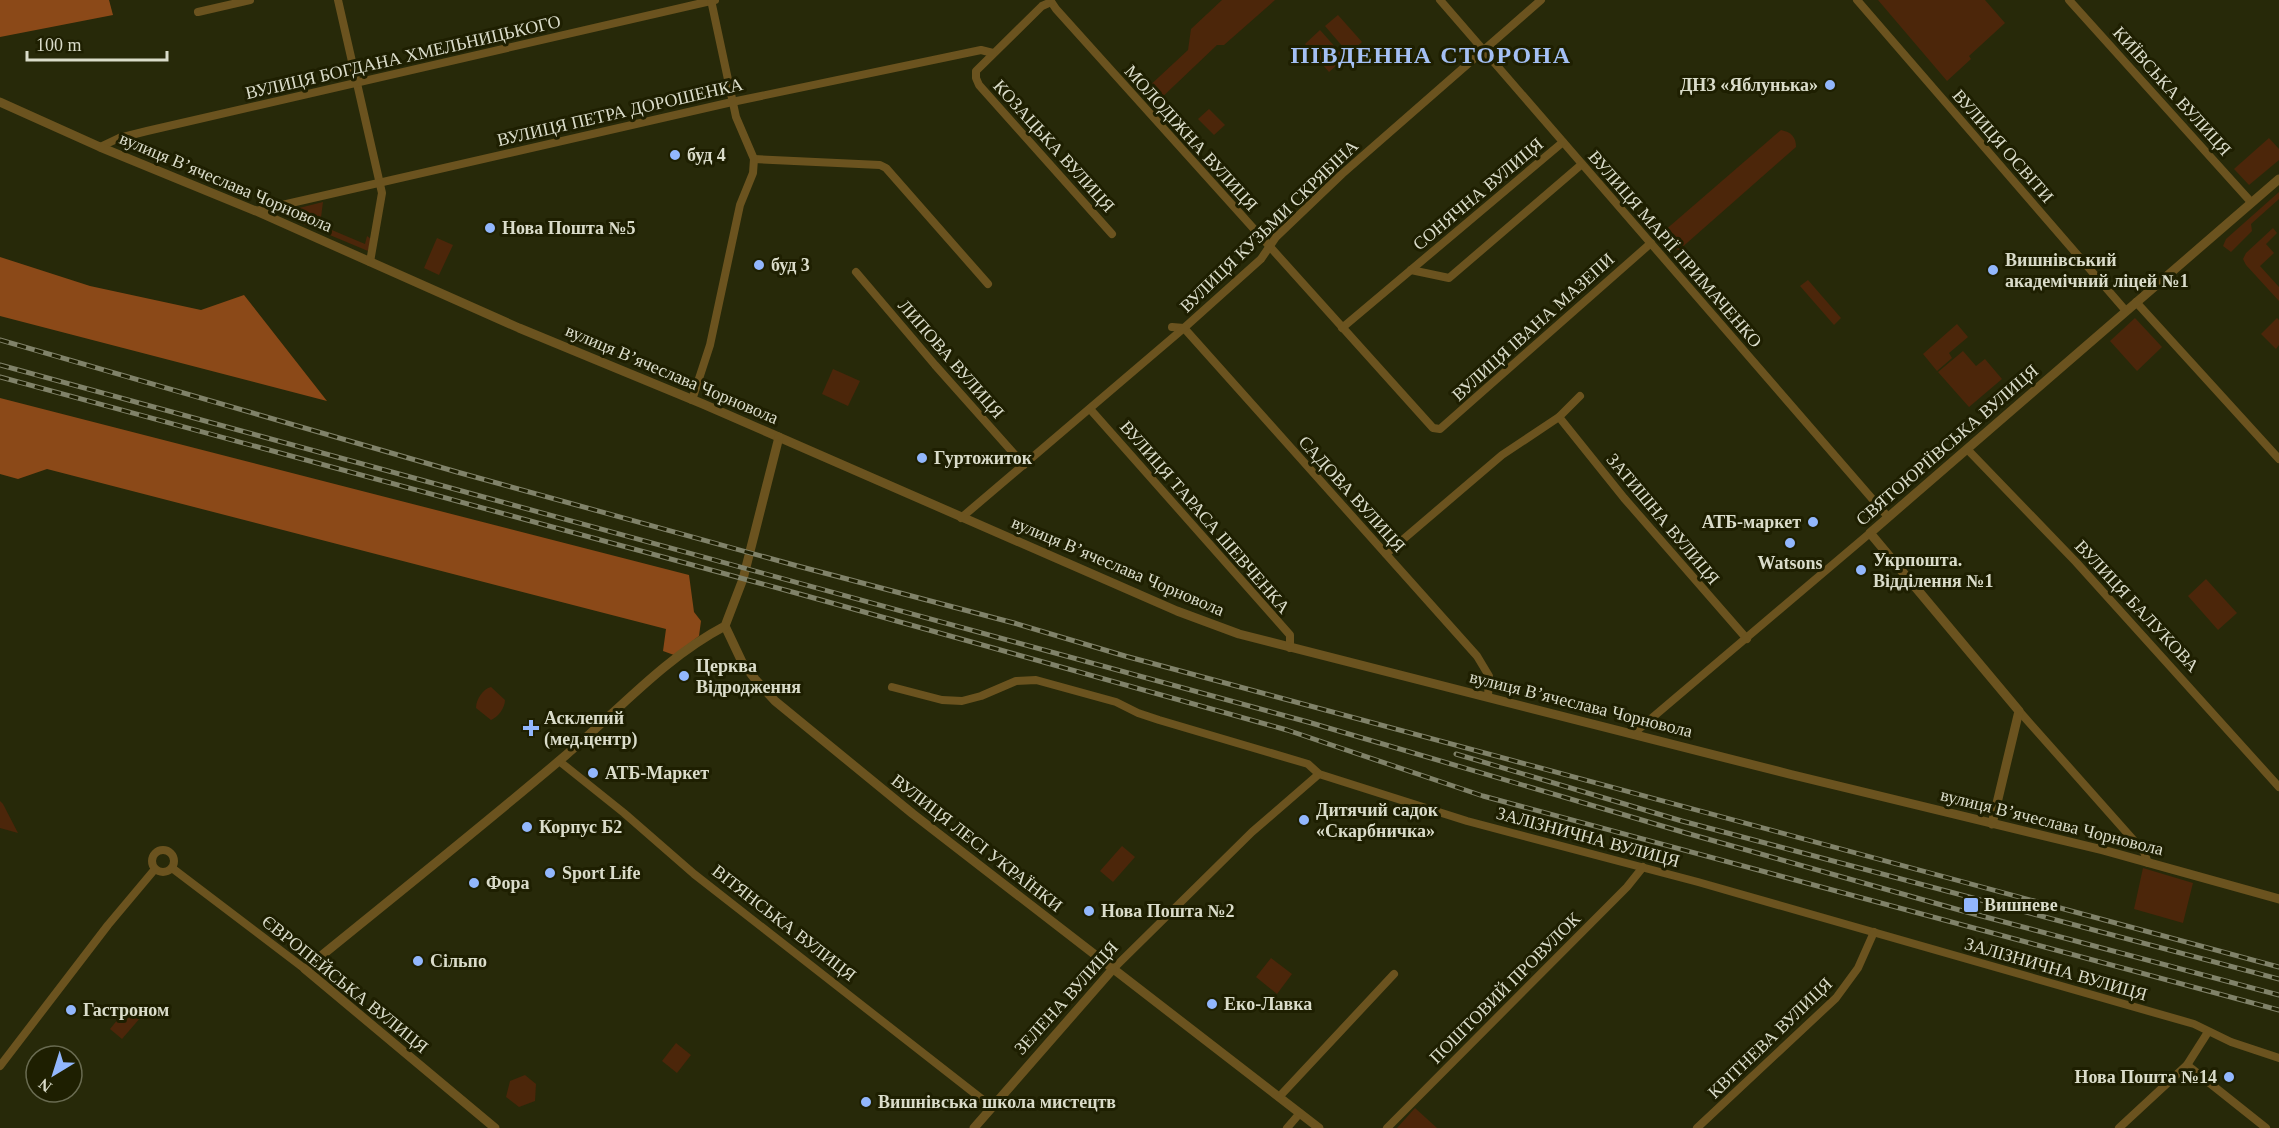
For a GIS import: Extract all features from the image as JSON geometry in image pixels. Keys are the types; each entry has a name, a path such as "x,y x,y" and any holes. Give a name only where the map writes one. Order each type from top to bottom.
{"street":[{"path":"198,12 250,0"},
{"path":"338,0 382,193 370,262"},
{"path":"692,400 710,345 740,205 753,172 754,159 732,102 712,0"},
{"name":"ВУЛИЦЯ БОГДАНА ХМЕЛЬНИЦЬКОГО","path":"100,147 129,136 712,0"},
{"name":"ВУЛИЦЯ МАРІЇ ПРИМАЧЕНКО","path":"1440,0 1888,517"},
{"name":"ВУЛИЦЯ КУЗЬМИ СКРЯБІНА","path":"961,518 1184,328 1261,259 1268,248 1342,174 1540,0"},
{"name":"ВУЛИЦЯ ОСВІТИ","path":"1857,0 2126,311"},
{"name":"КИЇВСЬКА ВУЛИЦЯ","path":"2069,0 2251,202"},
{"name":"КОЗАЦЬКА ВУЛИЦЯ","path":"1051,1 1042,6 993,53 976,71 976,78 1112,234"},
{"name":"МОЛОДІЖНА ВУЛИЦЯ","path":"1051,1 1268,248 1432,428"},
{"name":"ВУЛИЦЯ ПЕТРА ДОРОШЕНКА","path":"256,211 732,102 981,50 993,53"},
{"name":"вулиця Вʼячеслава Чорновола","path":"0,102 1177,611 1239,634 2148,862 2279,899"},
{"name":"СОНЯЧНА ВУЛИЦЯ","path":"1342,328 1563,142"},
{"path":"754,159 880,165 886,168 988,284"},
{"name":"СОНЯЧНА ВУЛИЦЯ","path":"1412,270 1449,278 1582,164"},
{"name":"СВЯТОЮРІЇВСЬКА ВУЛИЦЯ","path":"1634,734 1968,450 2279,178"},
{"name":"ВУЛИЦЯ ІВАНА МАЗЕПИ","path":"1432,428 1440,429 1651,243"},
{"name":"ЛИПОВА ВУЛИЦЯ","path":"856,272 1024,465"},
{"path":"2136,302 2279,459"},
{"path":"1172,327 1184,328"},
{"name":"САДОВА ВУЛИЦЯ","path":"1184,328 1477,656 1489,676 1488,697"},
{"path":"1386,554 1502,455 1559,417 1580,396"},
{"name":"ВУЛИЦЯ ТАРАСА ШЕВЧЕНКА","path":"1090,409 1290,635 1290,648"},
{"name":"ЗАТИШНА ВУЛИЦЯ","path":"1559,417 1624,498 1747,639"},
{"path":"305,969 559,761 675,658 725,626 740,588 779,437"},
{"name":"ВУЛИЦЯ БАЛУКОВА","path":"1968,450 2076,562 2279,787"},
{"path":"1870,533 2019,711 2144,852 2148,862"},
{"name":"ВУЛИЦЯ ЛЕСІ УКРАЇНКИ","path":"725,626 742,662 754,680 775,701 913,814 1319,1128"},
{"name":"ЗАЛІЗНИЧНА ВУЛИЦЯ","path":"892,687 942,700 962,701 981,696 1016,681 1036,680 1116,702 1159,720 1308,764 1319,774 1467,821 1643,867 2194,1024 2231,1042 2279,1058"},
{"path":"1992,824 2019,711"},
{"name":"ВІТЯНСЬКА ВУЛИЦЯ","path":"559,761 624,813 694,874 992,1107"},
{"name":"ЗЕЛЕНА ВУЛИЦЯ","path":"974,1128 1112,970 1238,846 1319,774"},
{"name":"ЄВРОПЕЙСЬКА ВУЛИЦЯ","path":"155,869 152,862 154,855 163,849 170,852 174,858 172,868 305,969 495,1128"},
{"name":"ПОШТОВИЙ ПРОВУЛОК","path":"1387,1128 1627,887 1643,867"},
{"path":"0,1066 108,925 155,869 162,872 172,868"},
{"name":"КВІТНЕВА ВУЛИЦЯ","path":"1697,1128 1836,998 1858,968 1874,932"},
{"path":"1279,1097 1394,974"},
{"path":"2119,1128 2187,1065 2208,1032"},
{"path":"2187,1065 2266,1128"},
{"path":"1287,1128 1300,1113"}],"shaded area":[{"path":"0,0 109,0 113,15 0,37"},
{"path":"1222,0 1275,0 1224,45 1217,45 1156,103 1145,90 1188,50 1191,29"},
{"path":"1878,0 1985,0 2005,23 1969,56 1971,59 1947,81"},
{"path":"1338,15 1362,42 1349,54 1325,26"},
{"path":"1320,30 1345,58 1329,72 1305,44"},
{"path":"1209,109 1225,125 1214,135 1198,119"},
{"path":"1781,130 1792,136 1796,147 1679,250 1667,244 1663,232"},
{"path":"2269,138 2279,149 2279,160 2249,185 2234,169"},
{"path":"2279,192 2279,199 2251,224 2252,231 2231,252 2223,246 2226,239"},
{"path":"323,202 320,225 365,244 367,236 371,239 368,251 301,223 294,217 295,209"},
{"path":"2273,228 2277,233 2266,244 2274,253 2260,266 2279,287 2279,301 2243,259 2246,253"},
{"path":"437,238 453,245 439,275 424,268"},
{"path":"0,257 90,286 201,310 244,295 327,401 0,316"},
{"path":"1808,280 1841,318 1834,325 1800,286"},
{"path":"2135,318 2162,347 2137,371 2110,341"},
{"path":"2277,318 2279,320 2279,345 2276,349 2261,334"},
{"path":"1957,324 1968,337 1949,353 1952,358 1937,371 1923,354"},
{"path":"1963,351 1976,366 1985,359 2002,379 1969,407 1938,372"},
{"path":"833,369 860,381 848,406 822,394"},
{"path":"0,398 689,575 694,612 701,621 699,636 674,655 663,651 666,629 47,469 18,479 0,474"},
{"path":"2206,579 2237,613 2218,630 2188,596"},
{"path":"491,687 505,700 501,712 491,720 476,708 480,695"},
{"path":"0,801 3,804 18,833 0,828"},
{"path":"1122,846 1135,857 1113,882 1100,871"},
{"path":"2143,868 2193,883 2183,923 2134,909"},
{"path":"1271,958 1292,974 1277,994 1256,977"},
{"path":"128,1007 141,1017 122,1039 110,1029"},
{"path":"676,1043 691,1055 677,1073 662,1061"},
{"path":"525,1075 536,1084 535,1101 519,1107 506,1097 510,1081"},
{"path":"1415,1108 1437,1128 1397,1128"}],"railway":[{"path":"0,340 457,472 794,565 2279,967"},
{"path":"0,365 1308,722 1686,833 1963,911 2279,995"},
{"path":"0,377 796,593 1287,730 1483,796 2279,1010"},
{"path":"1456,754 1682,821 2279,979"}],"place":[{"name":"ДНЗ «Яблунька»","path":"1830,85"},
{"name":"буд 4","path":"675,155"},
{"name":"Нова Пошта №5","path":"490,228"},
{"name":"буд 3","path":"759,265"},
{"name":"Вишнівський академічний ліцей №1","path":"1993,270"},
{"name":"Гуртожиток","path":"922,458"},
{"name":"АТБ-маркет","path":"1813,522"},
{"name":"Watsons","path":"1790,543"},
{"name":"Укрпошта. Відділення №1","path":"1861,570"},
{"name":"Церква Відродження","path":"684,676"},
{"name":"Асклепий (мед.центр)","path":"531,728"},
{"name":"АТБ-Маркет","path":"593,773"},
{"name":"Дитячий садок «Скарбничка»","path":"1304,820"},
{"name":"Корпус Б2","path":"527,827"},
{"name":"Sport Life","path":"550,873"},
{"name":"Фора","path":"474,883"},
{"name":"Вишневе","path":"1971,905"},
{"name":"Нова Пошта №2","path":"1089,911"},
{"name":"Сільпо","path":"418,961"},
{"name":"Еко-Лавка","path":"1212,1004"},
{"name":"Гастроном","path":"71,1010"},
{"name":"Нова Пошта №14","path":"2229,1077"},
{"name":"Вишнівська школа мистецтв","path":"866,1102"}],"district":[{"name":"ПІВДЕННА СТОРОНА","path":"1431,55"}]}
